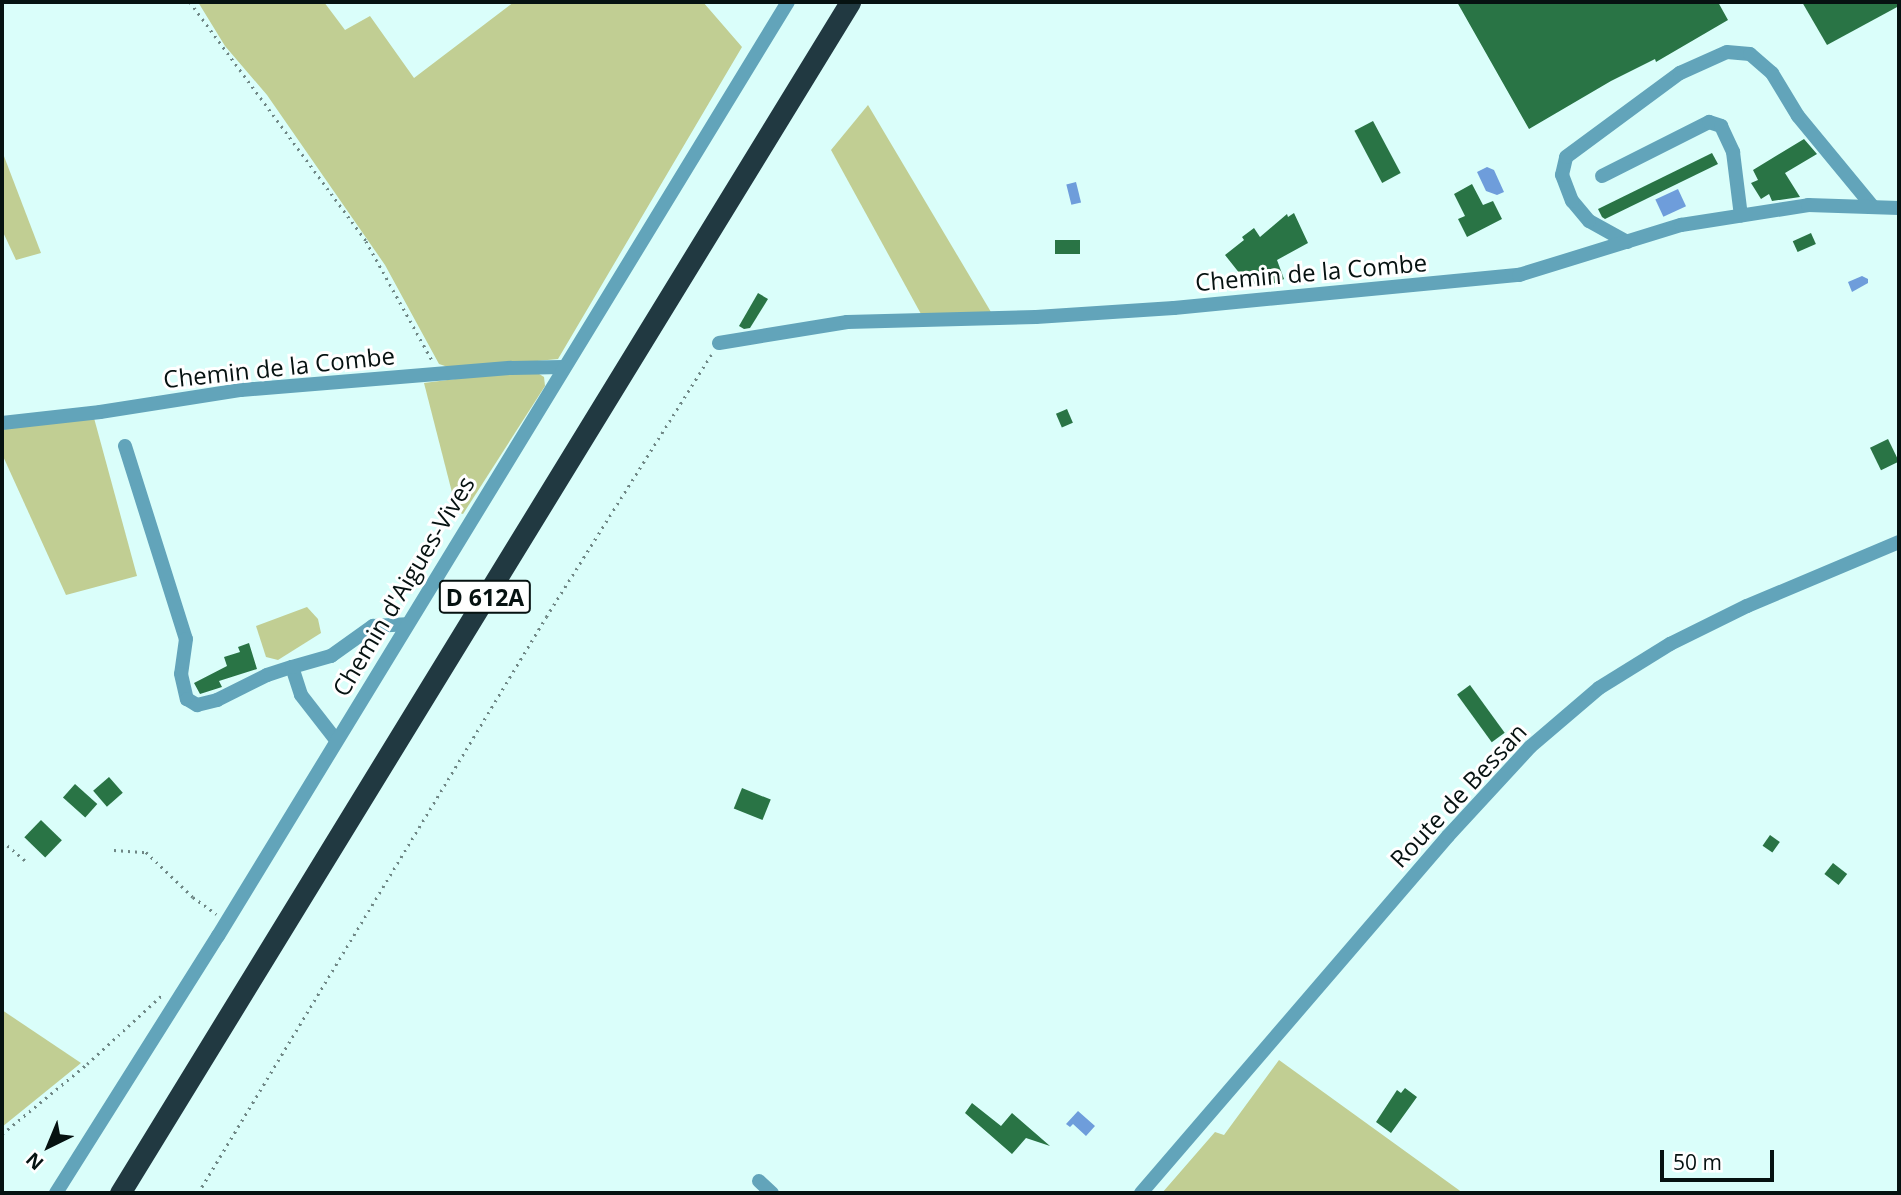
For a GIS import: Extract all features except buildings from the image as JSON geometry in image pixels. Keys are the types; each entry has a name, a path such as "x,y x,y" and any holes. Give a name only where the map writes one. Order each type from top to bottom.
{"highway":[{"name":"D 612A","path":"120,1193 850,2"}],"street":[{"name":"Chemin d'Aigues-Vives","path":"56,1193 228,920 785,3"},
{"path":"1627,242 1589,221 1572,201 1562,175 1566,157 1680,73 1727,52 1750,54 1772,74 1798,116 1873,207"},
{"path":"1602,176 1709,122 1721,126 1733,152 1741,216"},
{"name":"Chemin de la Combe","path":"719,343 848,322 1036,317 1174,308 1519,275 1681,225 1808,205 1899,208"},
{"name":"Chemin de la Combe","path":"2,423 100,412 241,390 438,373 563,366"},
{"path":"125,446 186,639 181,674 187,699 197,705 217,700 267,675 331,656 373,626 406,624"},
{"name":"Route de Bessan","path":"1141,1193 1448,836 1530,747 1599,688 1670,644 1736,611 1899,542"},
{"path":"292,667 301,695 336,740"},
{"path":"759,1181 772,1193"}],"path":[{"path":"190,2 366,241 438,373"},
{"path":"198,1193 546,617 719,343"},
{"path":"2,841 28,863"},
{"path":"114,850 146,852 211,912 228,920"},
{"path":"2,1134 166,992"}],"green space":[{"path":"198,2 324,2 345,30 370,16 414,78 514,2 703,2 742,47 558,359 454,369 439,364 385,265 267,95 225,46"},
{"path":"868,105 991,312 921,314 831,150"},
{"path":"2,151 41,253 16,260 2,230"},
{"path":"518,371 536,372 544,377 545,386 463,514 457,512 424,383"},
{"path":"94,418 137,576 66,595 2,454 2,429"},
{"path":"307,607 318,619 321,633 278,660 266,657 256,626"},
{"path":"2,1010 81,1063 2,1127"},
{"path":"1279,1060 1463,1193 1162,1193 1215,1132 1224,1135"}],"water":[{"path":"1487,167 1494,170 1504,192 1497,195 1486,191 1477,172"},
{"path":"1076,182 1081,202 1071,205 1066,184"},
{"path":"1678,189 1686,206 1663,217 1655,200"},
{"path":"1862,276 1868,279 1868,283 1852,292 1848,282"},
{"path":"1078,1111 1095,1126 1086,1136 1073,1124 1070,1127 1066,1124"}]}
